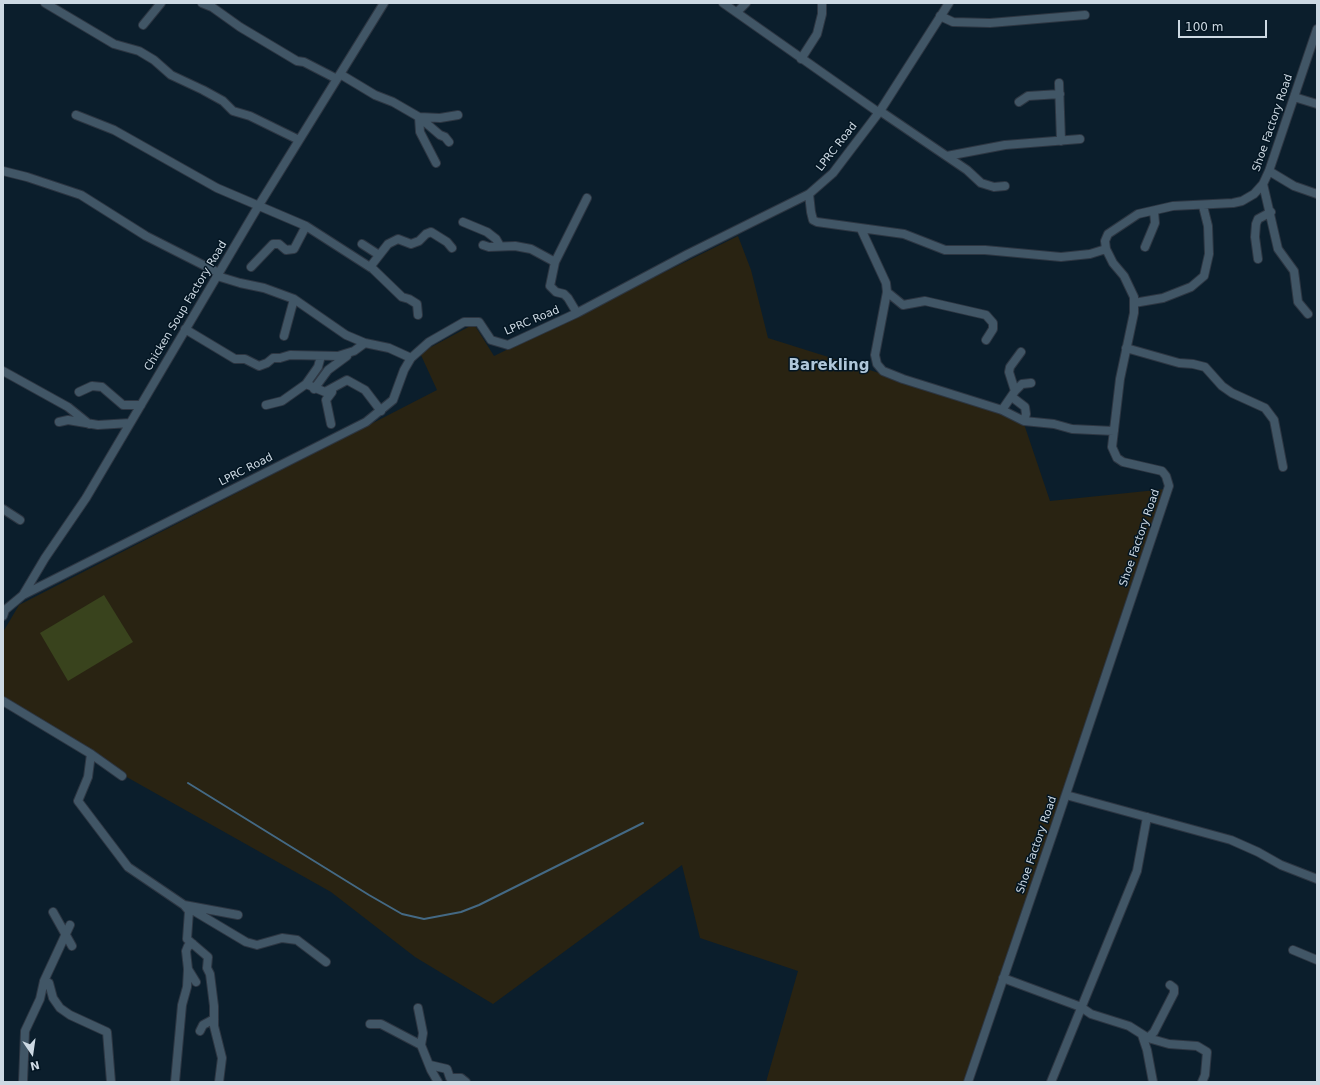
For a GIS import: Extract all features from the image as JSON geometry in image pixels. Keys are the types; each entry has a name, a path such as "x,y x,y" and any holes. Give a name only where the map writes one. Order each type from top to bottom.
{"street":[{"path":"45,3 114,44 139,51 154,60 170,75 224,101 233,111 250,116 299,140"},
{"path":"143,25 162,3"},
{"path":"202,3 212,7 240,27 287,56 339,77 375,95 393,102 419,117 440,135 445,137 449,142"},
{"name":"Chicken Soup Factory Road","path":"4,611 23,595 45,558 86,498 258,205 384,3"},
{"path":"723,3 801,58 947,156 967,170 981,183 986,186 1005,186"},
{"path":"737,12 746,3"},
{"path":"801,58 817,34 822,14 822,3"},
{"name":"LPRC Road","path":"23,595 366,422 393,400 404,370 411,358 429,342 464,322 479,322 491,340 508,346 578,313 688,254 809,194 833,173 879,111 949,3"},
{"path":"940,16 953,22 990,23 1085,15"},
{"name":"Shoe Factory Road","path":"968,1082 1169,486 1166,476 1162,471 1131,465 1117,458 1112,447 1120,379 1134,302 1132,291 1106,249 1106,240 1108,234 1138,214 1174,206 1203,206 1242,201 1254,194 1263,184 1269,171 1317,29"},
{"path":"1059,83 1061,141"},
{"path":"1019,102 1028,96 1060,94"},
{"path":"1294,97 1317,104"},
{"path":"76,115 114,130 163,159 217,188 306,226 370,267 392,285 402,297 417,304 418,315"},
{"path":"419,117 444,117 458,115"},
{"path":"419,117 420,132 436,163"},
{"path":"947,156 1005,145 1080,139"},
{"path":"3,171 27,177 81,195 146,236 218,274 240,283 264,288 294,299 346,335 363,344 389,348 411,358"},
{"path":"1269,171 1294,186 1317,194"},
{"path":"1263,184 1271,212 1278,249 1294,271 1298,302 1308,314"},
{"path":"809,194 811,212 814,221 904,234 946,250 984,250 1061,256 1090,254 1106,249"},
{"path":"578,313 568,298 556,292 550,286 555,262 588,198"},
{"path":"1134,302 1163,298 1191,287 1204,276 1209,254 1208,226 1203,206"},
{"path":"1145,247 1155,223 1154,211"},
{"path":"1258,259 1255,237 1256,224 1258,219 1271,212"},
{"path":"463,222 486,232 496,239 500,246"},
{"path":"251,267 273,244 279,244 286,250 294,249 306,226"},
{"path":"862,229 886,284 887,292 876,340 875,356 877,364 883,371 903,379 1002,410 1024,421 1054,424 1072,429 1114,431"},
{"path":"370,267 388,244 398,239 411,244 419,241 428,233 443,240 452,248"},
{"path":"362,244 379,255"},
{"path":"483,245 515,246 531,249 555,262"},
{"path":"887,292 903,305 925,301 986,315 993,323 994,329 986,340"},
{"path":"284,336 294,299"},
{"path":"185,329 235,359 245,359 259,366 267,363 273,358 280,358 290,355 338,356 354,351 363,344"},
{"path":"314,389 328,370 346,357 358,351 363,344"},
{"path":"1126,348 1179,363 1205,367 1222,386 1232,393 1265,408 1274,420 1283,467"},
{"path":"1021,352 1010,366 1009,372 1013,394 1025,407 1026,414 1024,421"},
{"path":"266,404 282,401 306,384 318,367 321,356"},
{"path":"3,371 68,407 89,424"},
{"path":"306,384 314,389 319,388 325,392 347,380 365,390 381,411"},
{"path":"1002,410 1022,384 1031,383"},
{"path":"79,392 92,386 102,387 123,405 141,405"},
{"path":"331,424 326,400 332,392 332,389"},
{"path":"60,422 68,420 89,424 106,425 130,423"},
{"path":"3,509 20,520"},
{"path":"3,701 91,754 122,776"},
{"path":"91,754 88,777 78,801 128,867 184,905 246,942 258,946 282,938 297,940 326,962"},
{"path":"1066,795 1231,840 1258,852 1281,865 1317,879"},
{"path":"1051,1082 1136,871 1147,817"},
{"path":"184,905 238,915"},
{"path":"184,905 189,911 187,939 208,956 206,968 210,974 214,1019 222,1058 219,1082"},
{"path":"53,912 72,946"},
{"path":"23,1082 25,1031 40,999 44,982 70,925"},
{"path":"175,1082 182,1005 187,987 188,969 186,951 188,946 193,944"},
{"path":"1293,950 1317,960"},
{"path":"188,969 196,982"},
{"path":"1003,978 1081,1007 1092,1014 1129,1026 1145,1037 1169,1044 1197,1046 1207,1052 1205,1075 1202,1082"},
{"path":"44,982 49,983 53,998 60,1008 70,1015 107,1032 111,1082"},
{"path":"1145,1037 1154,1032 1174,993 1174,988 1170,985"},
{"path":"418,1008 423,1033 421,1045 431,1070 438,1082"},
{"path":"200,1031 203,1025 214,1019"},
{"path":"370,1024 381,1024 421,1045"},
{"path":"1145,1037 1153,1082"},
{"path":"430,1065 447,1069 450,1078 461,1078 466,1082"}],"shaded area":[{"path":"738,236 751,270 768,338 1022,418 1050,501 1166,489 968,1082 766,1082 798,971 700,938 682,865 493,1004 415,957 331,892 52,735 3,698 3,632 19,605 437,390 420,353 474,324 494,356"}],"green space":[{"path":"104,595 133,642 68,681 40,633"}],"waterway":[{"path":"188,783 369,895 402,914 424,919 461,912 479,905 643,823"}],"district":[{"name":"Barekling","path":"829,366"}]}
